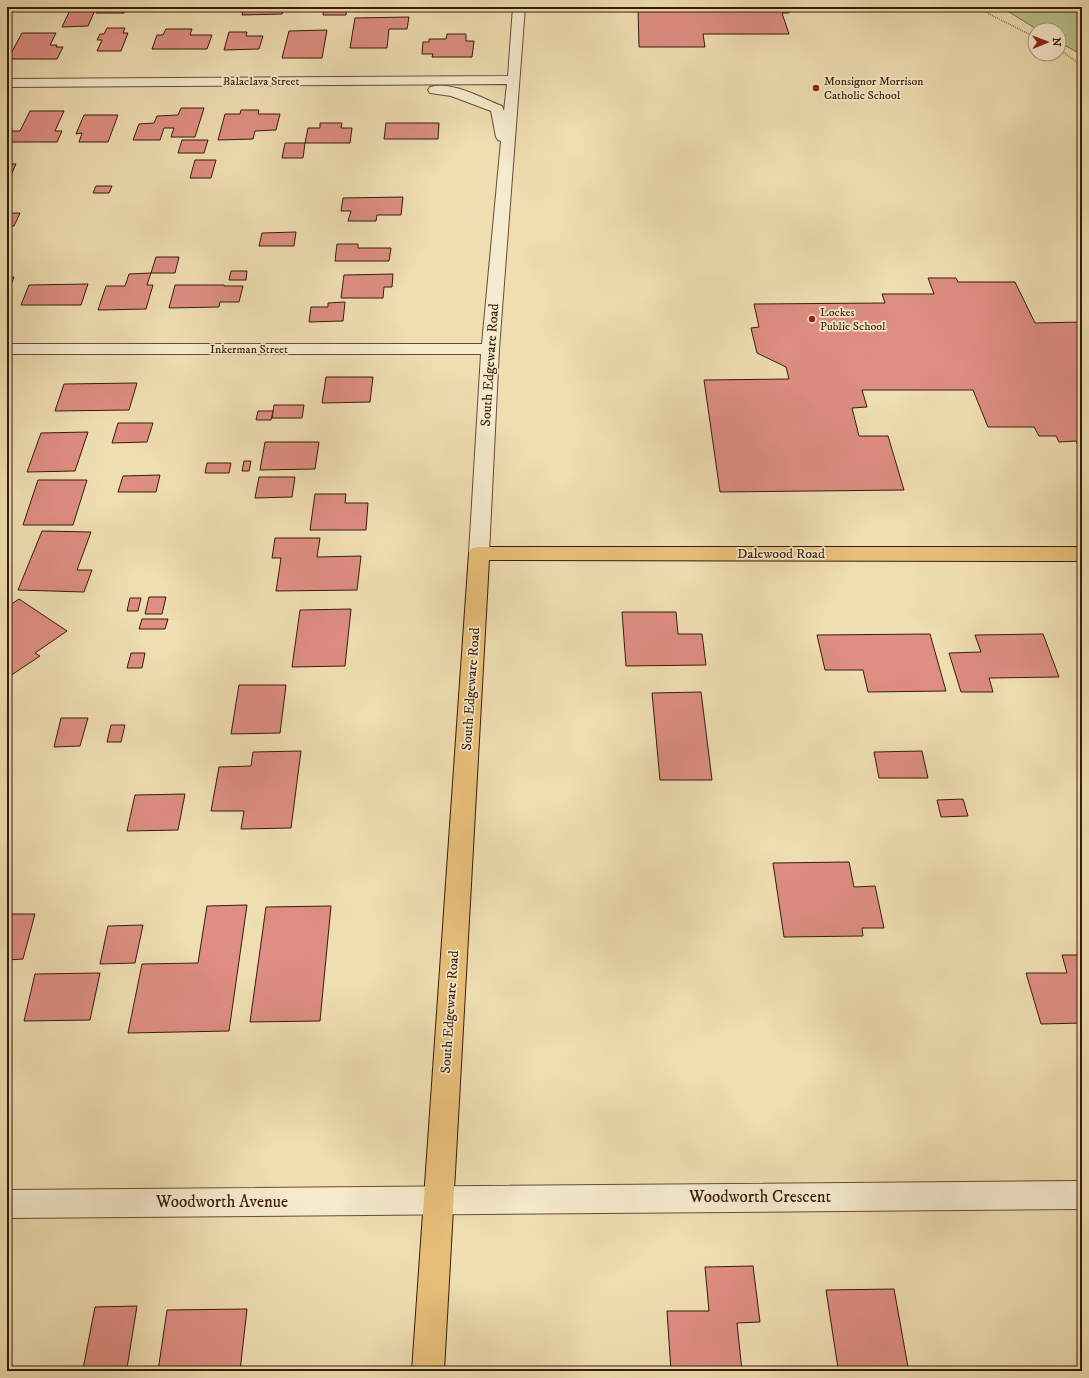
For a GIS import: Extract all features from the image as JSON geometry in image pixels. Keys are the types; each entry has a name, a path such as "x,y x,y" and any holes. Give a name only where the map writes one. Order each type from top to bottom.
{"main road":[{"name":"Dalewood Road","path":"479,554 1082,554"},
{"name":"South Edgeware Road","path":"428,1371 479,554"}],"street":[{"name":"South Edgeware Road","path":"479,554 490,349 508,154 519,7"},
{"name":"Balaclava Street","path":"7,83 514,80"},
{"path":"288,81 453,92 497,109 508,154"},
{"name":"Inkerman Street","path":"7,349 490,349"},
{"name":"Woodworth Crescent","path":"438,1200 1082,1195"},
{"name":"Woodworth Avenue","path":"7,1204 438,1200"}],"path":[{"path":"981,7 988,14 1027,33"},
{"path":"1067,55 1082,66"}],"green space":[{"path":"1001,7 1082,7 1082,55 1067,47 1067,22 1027,23"}],"building":[{"path":"99,7 127,7 124,13 96,13"},
{"path":"244,7 284,7 282,14 242,15"},
{"path":"324,7 347,7 346,15 323,15"},
{"path":"638,7 793,7 793,10 788,13 782,13 789,34 703,34 705,47 639,47"},
{"path":"71,8 96,8 88,26 62,27"},
{"path":"409,17 407,29 389,29 387,48 350,48 355,18"},
{"path":"107,28 125,28 123,33 128,33 121,51 97,51 102,40 97,40 100,34 104,34"},
{"path":"166,29 192,29 190,35 212,35 207,49 152,49 157,35 163,35"},
{"path":"327,30 322,58 282,58 289,31"},
{"path":"229,32 247,32 246,36 263,36 259,49 224,50"},
{"path":"22,33 56,33 50,45 63,47 57,59 8,59"},
{"path":"447,34 466,34 466,41 474,41 472,57 432,57 433,54 422,54 423,42 429,42 429,39 446,39"},
{"path":"181,108 204,108 195,137 171,137 174,128 164,128 160,140 133,140 139,124 154,123 157,116 178,115"},
{"path":"241,110 259,110 258,114 280,114 276,130 255,131 253,139 218,140 225,114 240,114"},
{"path":"30,111 64,111 55,131 62,131 57,142 7,142 12,131 20,131"},
{"path":"84,115 118,115 108,142 79,142 82,133 76,134"},
{"path":"320,123 342,123 341,128 352,128 350,143 305,143 308,128 320,128"},
{"path":"386,123 439,123 438,139 384,139"},
{"path":"182,140 208,140 204,153 178,153"},
{"path":"285,143 305,143 303,158 282,158"},
{"path":"195,160 216,160 211,178 190,178"},
{"path":"7,164 16,164 7,184"},
{"path":"96,186 112,186 109,193 93,193"},
{"path":"403,197 401,215 377,215 376,221 348,221 351,211 341,211 343,198"},
{"path":"7,213 20,213 14,226 7,226"},
{"path":"296,232 294,246 259,246 262,233"},
{"path":"337,244 358,244 358,248 391,248 389,261 335,261"},
{"path":"156,257 179,257 175,273 151,273"},
{"path":"231,271 247,271 246,280 229,280"},
{"path":"151,273 147,285 153,285 146,309 98,310 106,286 125,286 129,274"},
{"path":"393,274 392,287 384,287 383,298 341,298 344,275"},
{"path":"7,277 14,277 7,295"},
{"path":"928,278 956,278 958,282 1015,282 1035,323 1082,322 1082,447 1079,447 1076,441 1059,442 1056,436 1039,436 1034,427 988,427 973,390 862,390 867,407 852,408 859,436 888,436 904,490 720,492 704,380 789,379 786,367 757,353 751,328 759,327 754,304 885,303 882,294 934,294"},
{"path":"88,284 81,305 21,305 29,285"},
{"path":"175,285 243,286 239,302 220,302 219,307 169,308"},
{"path":"345,302 343,321 309,322 311,307 328,307 328,303"},
{"path":"326,377 373,377 370,402 322,403"},
{"path":"137,383 129,410 55,411 64,384"},
{"path":"274,405 304,405 302,418 272,418"},
{"path":"258,411 273,411 271,420 256,420"},
{"path":"118,423 153,423 147,442 112,443"},
{"path":"88,432 75,471 27,472 41,433"},
{"path":"265,442 319,442 315,469 260,470"},
{"path":"244,461 251,461 249,471 242,471"},
{"path":"207,463 231,463 229,473 205,473"},
{"path":"160,475 156,492 118,492 123,476"},
{"path":"259,477 295,477 292,497 255,498"},
{"path":"38,480 87,480 73,525 23,525"},
{"path":"315,494 346,494 345,503 368,503 366,530 310,530"},
{"path":"42,531 91,532 77,570 92,570 84,592 18,590"},
{"path":"275,538 320,538 317,557 361,556 357,590 276,591 281,558 272,558"},
{"path":"149,597 166,597 162,614 145,614"},
{"path":"130,598 141,598 138,611 127,611"},
{"path":"19,599 67,631 35,653 40,656 7,678 7,607"},
{"path":"351,609 345,666 292,667 300,610"},
{"path":"622,612 676,612 678,634 702,634 706,665 626,666"},
{"path":"142,619 168,619 165,629 139,629"},
{"path":"930,634 946,691 868,692 863,670 825,670 817,635"},
{"path":"1043,634 1059,677 989,678 993,692 961,692 949,653 981,652 975,635"},
{"path":"131,653 145,653 142,668 127,668"},
{"path":"239,685 286,685 280,733 231,734"},
{"path":"701,692 712,780 660,780 652,693"},
{"path":"61,718 88,718 80,746 54,747"},
{"path":"111,725 125,725 121,742 107,742"},
{"path":"301,751 291,828 241,829 244,811 211,811 219,767 251,766 253,752"},
{"path":"922,751 928,778 879,778 874,752"},
{"path":"185,794 178,830 127,831 135,795"},
{"path":"963,799 968,816 941,817 937,800"},
{"path":"849,862 854,887 875,886 884,928 862,928 863,936 784,937 773,863"},
{"path":"247,905 229,1031 128,1033 142,964 198,963 207,906"},
{"path":"331,906 320,1021 250,1022 266,907"},
{"path":"7,914 35,914 23,959 7,960"},
{"path":"143,925 135,963 100,964 108,926"},
{"path":"1062,955 1082,955 1082,1023 1041,1024 1026,973 1067,973"},
{"path":"100,973 90,1020 24,1021 35,974"},
{"path":"753,1266 760,1322 737,1323 742,1371 671,1371 667,1311 709,1311 705,1267"},
{"path":"894,1289 908,1367 838,1368 826,1290"},
{"path":"137,1306 127,1368 83,1369 95,1307"},
{"path":"247,1309 240,1371 158,1371 167,1310"}],"place":[{"name":"Monsignor Morrison Catholic School","path":"816,88"},
{"name":"Lockes Public School","path":"812,319"}]}
